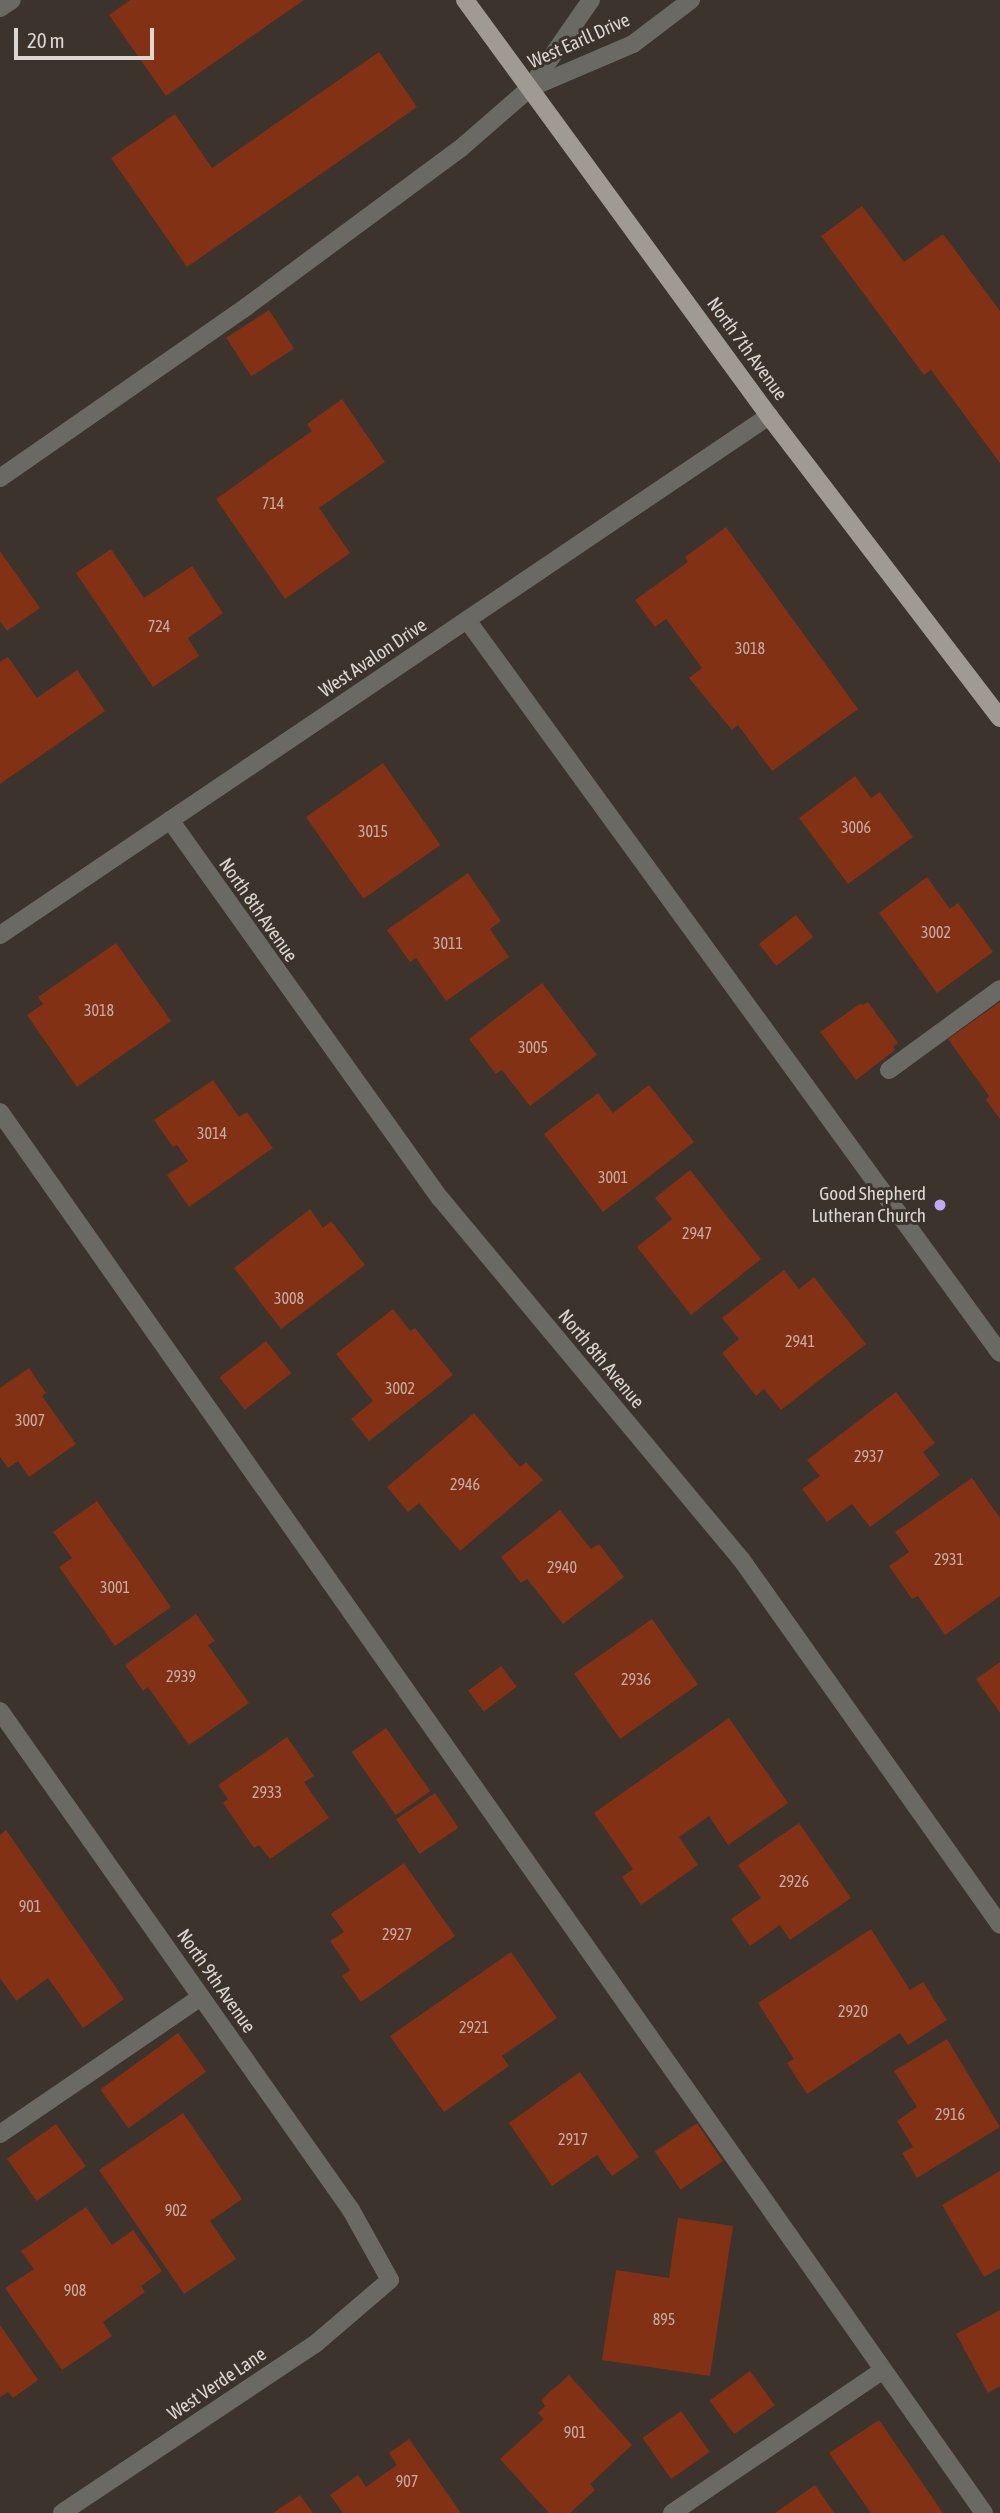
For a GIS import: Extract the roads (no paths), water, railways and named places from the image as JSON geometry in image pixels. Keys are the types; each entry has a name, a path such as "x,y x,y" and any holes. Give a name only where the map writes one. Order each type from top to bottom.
{"main road":[{"name":"North 7th Avenue","path":"466,0 769,416 1000,718"}],"street":[{"path":"0,8 12,0"},
{"name":"West Earll Drive","path":"530,88 591,0"},
{"name":"West Earll Drive","path":"530,88 633,44 691,0"},
{"path":"0,478 234,315 439,164 530,88"},
{"name":"West Avalon Drive","path":"0,935 769,416"},
{"path":"467,620 1000,1353"},
{"name":"North 8th Avenue","path":"170,820 440,1198 741,1559 1000,1925"},
{"path":"889,1070 1000,989"},
{"path":"0,1112 984,2513"},
{"name":"North 9th Avenue","path":"0,1713 351,2210 390,2280"},
{"path":"0,2134 201,1997"},
{"name":"West Verde Lane","path":"61,2513 314,2344 390,2280"},
{"path":"672,2513 882,2371"}],"place":[{"name":"Good Shepherd Lutheran Church","path":"940,1205"}]}
